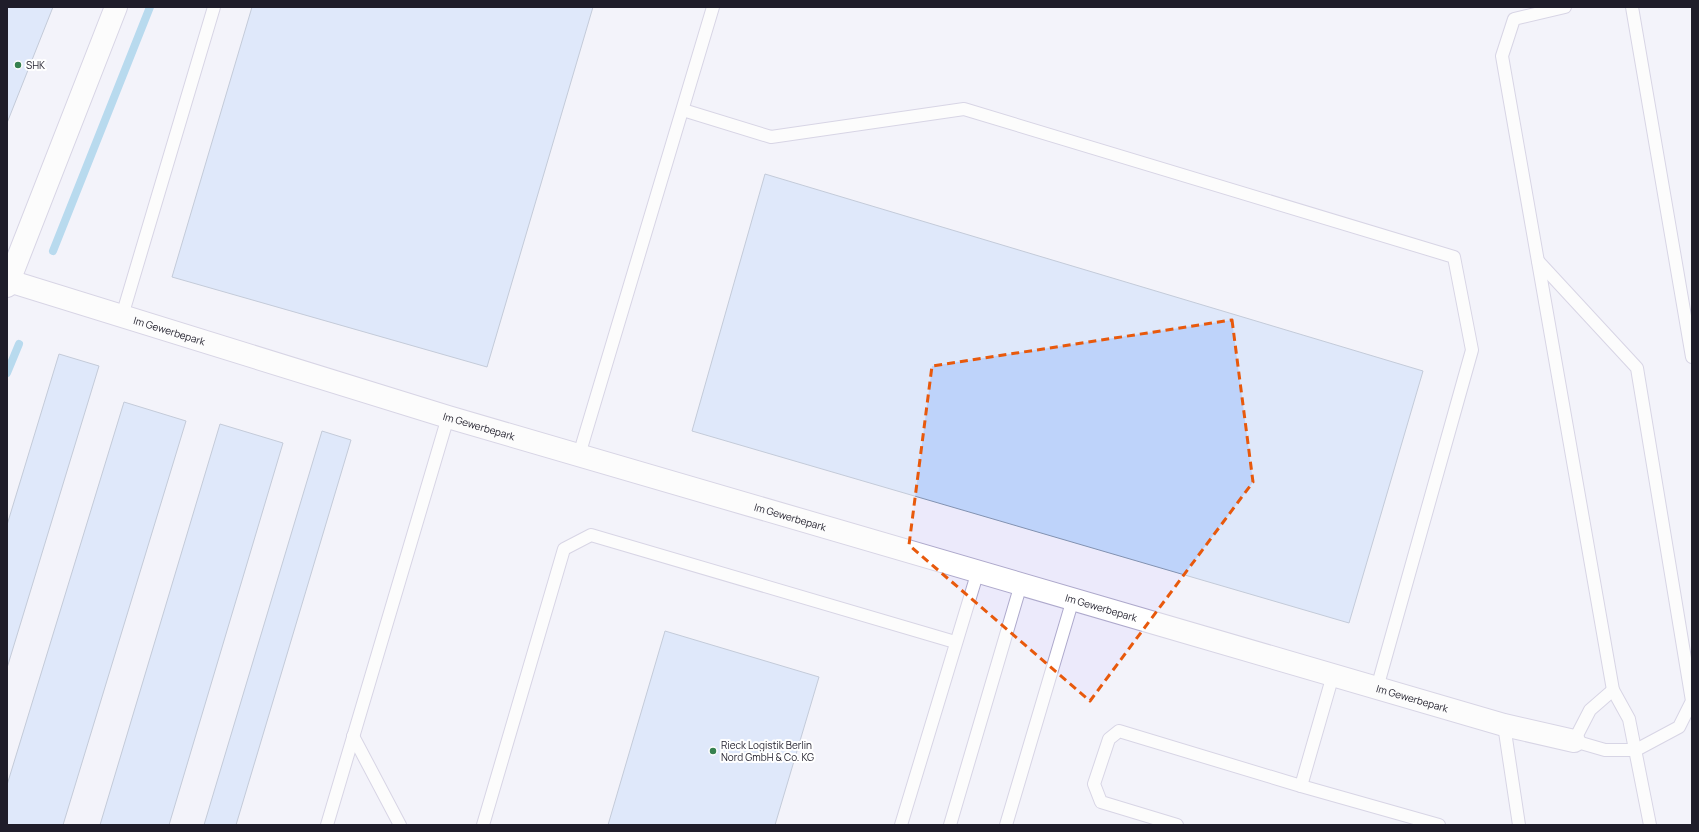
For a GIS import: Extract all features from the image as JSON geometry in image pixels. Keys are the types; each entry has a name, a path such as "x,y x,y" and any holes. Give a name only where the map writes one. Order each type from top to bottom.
{"street":[{"name":"Im Gewerbepark","path":"116,7 8,283 122,316 448,417 1504,725 1574,741"}],"lane":[{"path":"122,316 214,7"},
{"path":"579,455 714,7"},
{"path":"1565,7 1514,19 1502,56 1613,690 1629,719 1650,825"},
{"path":"1632,7 1692,357"},
{"path":"683,110 772,138 964,109 1454,257 1472,350 1377,688"},
{"path":"1538,261 1637,368 1692,701 1679,727 1636,750 1605,750 1574,741 1590,710 1613,690"},
{"path":"327,825 448,417"},
{"path":"483,825 564,549 591,535 955,642"},
{"path":"901,825 955,642 978,571"},
{"path":"950,825 1021,584"},
{"path":"1006,825 1073,599"},
{"path":"1300,786 1333,675"},
{"path":"1504,725 1519,825"},
{"path":"1177,825 1101,802 1094,784 1109,739 1119,731 1300,786 1440,825"},
{"path":"353,736 400,825"}],"highlighted area":[{"path":"1232,320 1253,482 1090,701 909,545 932,366"}],"shaded area":[{"path":"7,7 1692,7 1692,825 7,825"}],"building":[{"name":"SHK","path":"7,7 53,7 7,123"},
{"path":"252,7 593,7 487,367 172,277"},
{"path":"765,174 1423,371 1349,623 692,431"},
{"path":"59,354 99,366 7,668 7,525"},
{"path":"124,402 186,421 63,825 7,825 7,785"},
{"path":"220,424 283,443 169,825 100,825"},
{"path":"322,431 351,440 236,825 204,825"},
{"name":"Rieck Logistik Berlin Nord GmbH & Co. KG","path":"665,631 819,677 775,825 608,825"}],"waterway":[{"path":"53,251 150,7"},
{"path":"7,373 19,344"}],"place":[{"name":"SHK","path":"18,65"},
{"name":"Rieck Logistik Berlin Nord GmbH & Co. KG","path":"713,751"}]}
